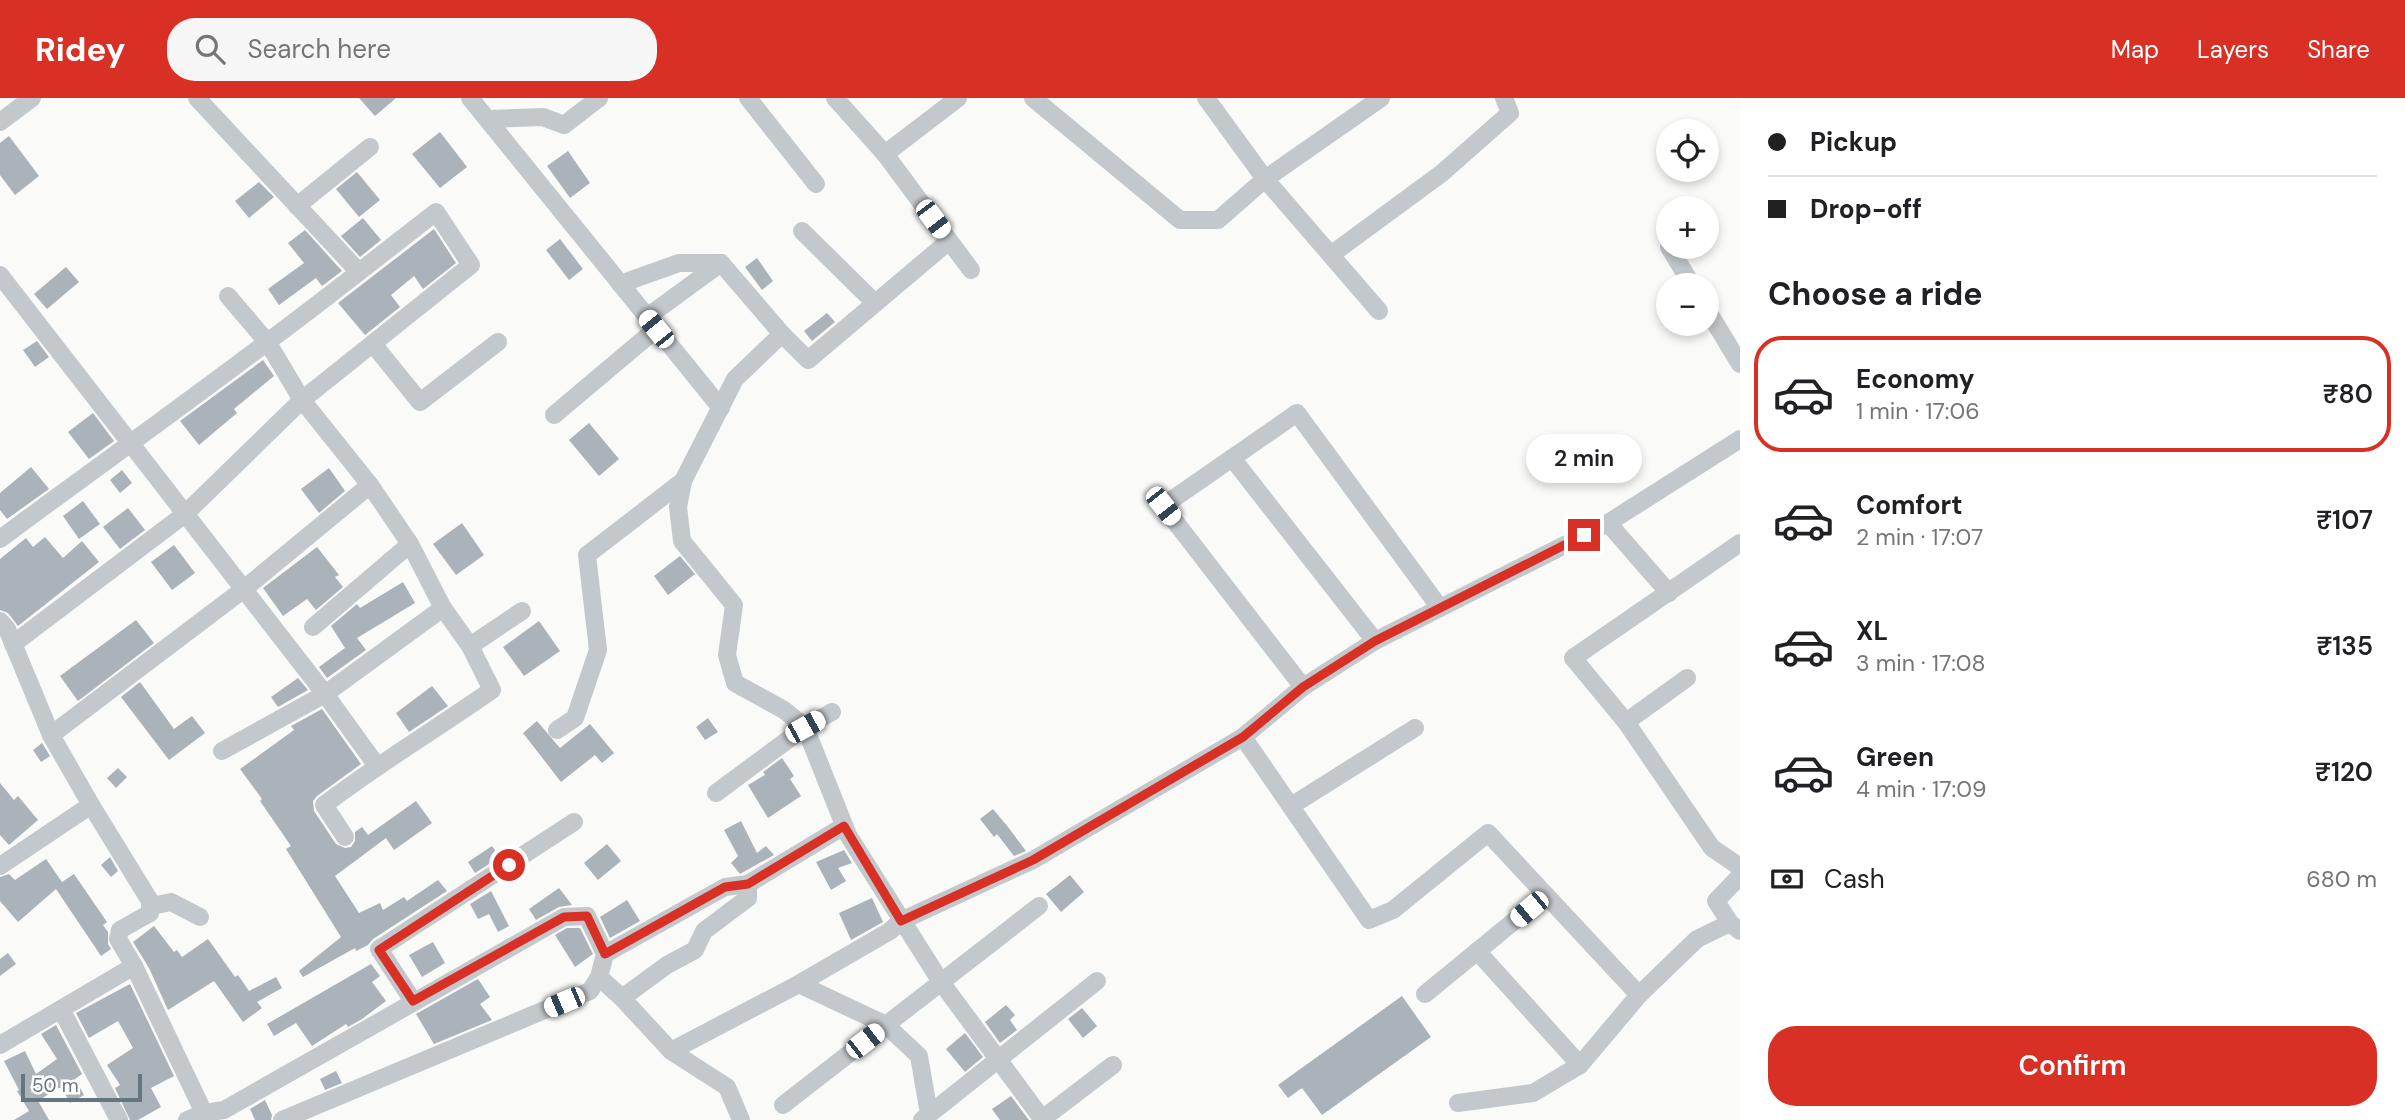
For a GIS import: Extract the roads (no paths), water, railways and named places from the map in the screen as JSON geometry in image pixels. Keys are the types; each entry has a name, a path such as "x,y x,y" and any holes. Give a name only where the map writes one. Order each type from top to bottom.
{"street":[{"path":"0,122 32,98"},
{"path":"197,98 359,272"},
{"path":"470,98 721,408"},
{"path":"489,119 543,117 564,125 599,98"},
{"path":"835,98 885,154 971,270"},
{"path":"885,154 958,98"},
{"path":"1033,98 1180,220 1218,220 1265,179 1381,98"},
{"path":"1332,254 1442,173 1510,113 1504,98"},
{"path":"754,100 816,184"},
{"path":"1212,100 1265,179 1379,312"},
{"path":"297,206 370,147"},
{"path":"0,539 268,344 436,212 471,265 302,400 185,514 13,644"},
{"path":"802,231 875,303"},
{"path":"620,284 679,263 722,264 808,360 949,241"},
{"path":"554,415 652,323 722,264"},
{"path":"0,275 244,589 377,766"},
{"path":"228,296 268,344 302,400 370,485 410,544 443,608 470,646 492,690 377,766 324,805 345,837"},
{"path":"1719,329 1740,364"},
{"path":"782,334 736,379 683,481 678,507 682,541 734,605 727,655 734,683 784,710 805,727 844,826 901,921 941,982 1042,1120 1113,1065"},
{"path":"373,344 420,402 498,342"},
{"path":"1303,687 1163,506 1297,413 1440,608"},
{"path":"671,1051 799,984 890,931 901,921 1033,860 1243,737 1303,687 1375,641 1608,523 1740,439"},
{"path":"1232,458 1375,641"},
{"path":"557,730 575,718 598,650 587,555 683,481"},
{"path":"51,734 244,589 370,485"},
{"path":"1608,523 1669,593"},
{"path":"1740,543 1573,657 1626,722 1712,848 1740,867"},
{"path":"313,627 410,544"},
{"path":"222,751 325,695 443,608"},
{"path":"470,646 522,611"},
{"path":"0,621 7,629 51,734 152,906 150,912 120,930 118,939 134,966 196,1117 224,1110 564,917 587,916 605,954 599,977 590,992 282,1120"},
{"path":"1626,722 1687,678"},
{"path":"716,793 805,727 832,712"},
{"path":"1291,806 1415,728"},
{"path":"1243,737 1369,920 1393,910 1488,834 1639,995"},
{"path":"0,866 91,804"},
{"path":"413,1001 379,950 574,822"},
{"path":"605,954 725,887 748,884 844,826"},
{"path":"1458,1103 1533,1093 1580,1065 1639,995 1697,939 1735,927 1716,901 1740,876"},
{"path":"622,998 667,965 695,950 704,931 748,898 748,884"},
{"path":"1425,994 1546,895"},
{"path":"152,906 171,902 200,917"},
{"path":"783,1105 1039,906"},
{"path":"1477,951 1580,1065"},
{"path":"2,1040 134,966"},
{"path":"599,977 671,1051 727,1087 741,1120"},
{"path":"925,1117 1097,981"},
{"path":"799,984 886,1025 919,1056 925,1117"},
{"path":"61,1009 120,1120"}]}
